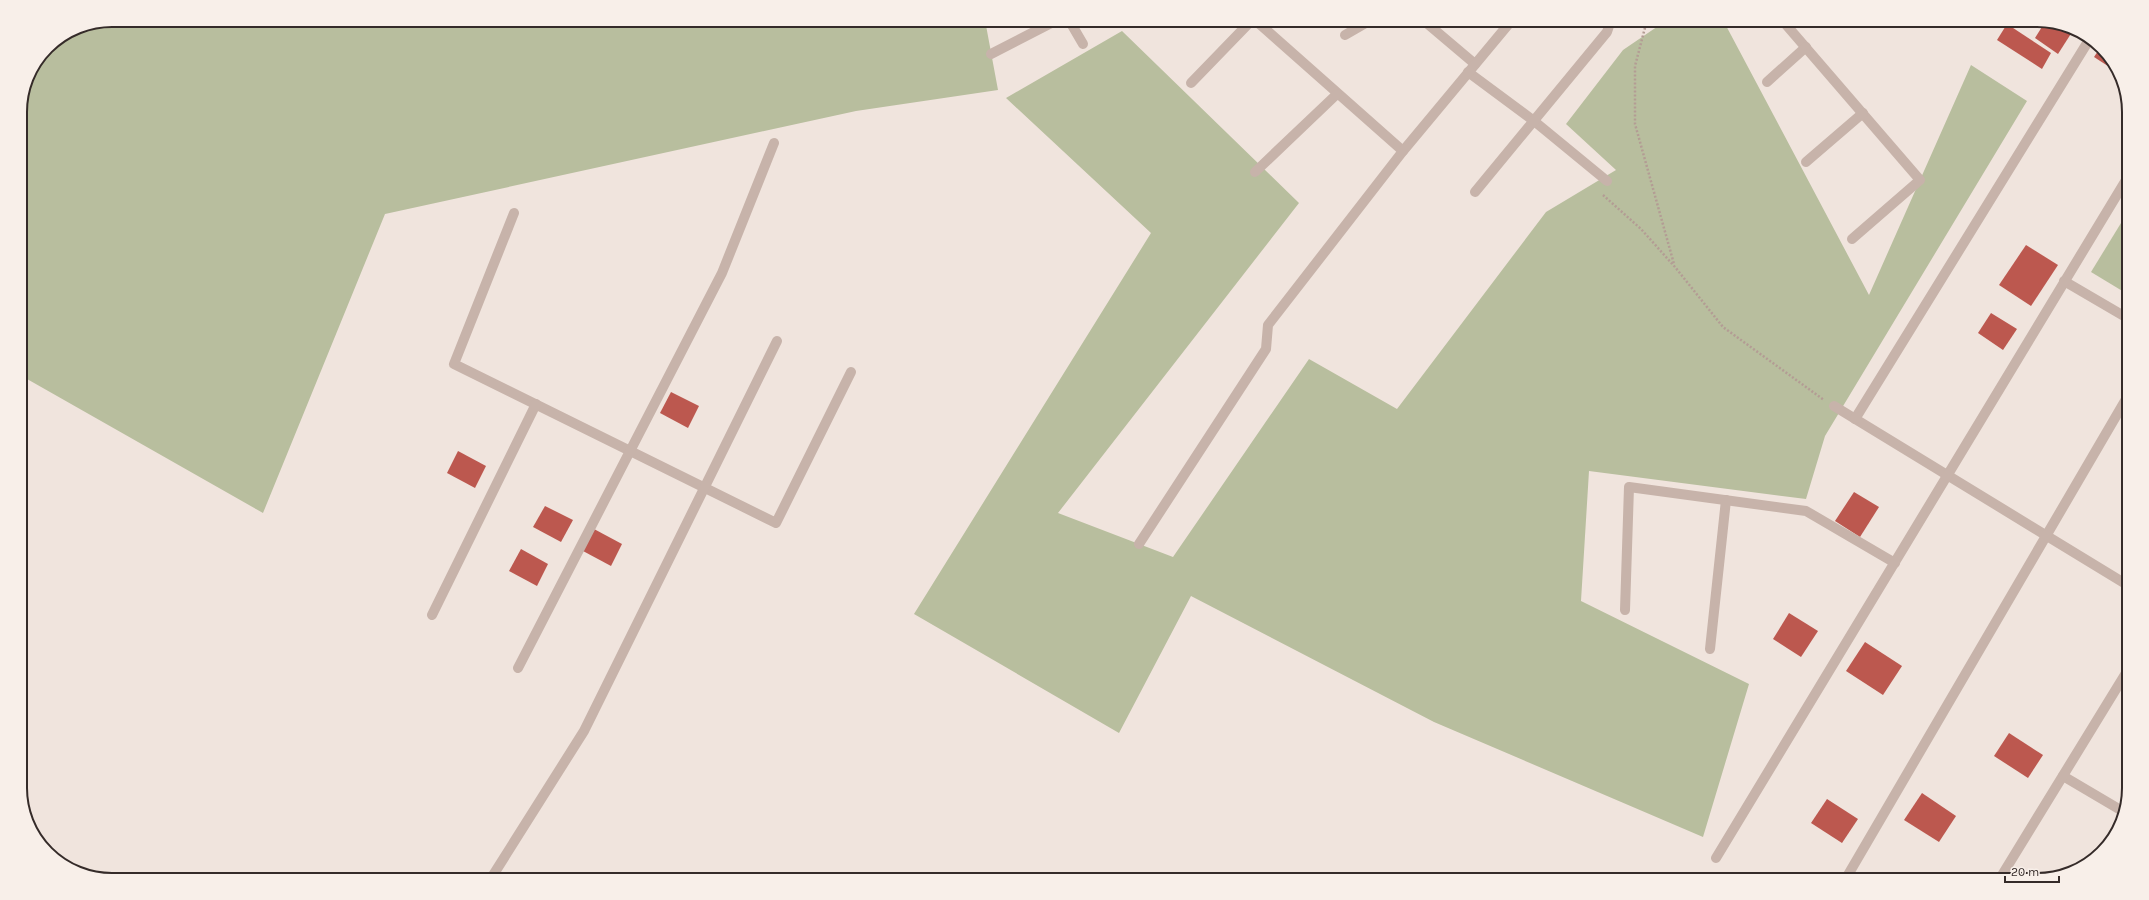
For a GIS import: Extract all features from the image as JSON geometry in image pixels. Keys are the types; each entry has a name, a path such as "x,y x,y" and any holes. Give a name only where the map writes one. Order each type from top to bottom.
{"street":[{"path":"991,54 1043,27"},
{"path":"1073,27 1083,44"},
{"path":"1191,83 1245,27"},
{"path":"1263,27 1403,151"},
{"path":"1345,35 1359,27"},
{"path":"1430,27 1472,68 1607,181"},
{"path":"1139,544 1266,349 1268,326 1403,151 1506,27"},
{"path":"1475,192 1607,32 1609,27"},
{"path":"1788,27 1920,180 1852,239"},
{"path":"1854,419 2087,43"},
{"path":"1766,82 1806,47"},
{"path":"1255,172 1337,94"},
{"path":"1806,162 1863,113"},
{"path":"518,668 722,273 774,143"},
{"path":"1716,858 2122,187"},
{"path":"514,213 454,364 776,523 851,372"},
{"path":"2064,282 2122,315"},
{"path":"494,873 584,731 776,341"},
{"path":"432,615 536,404"},
{"path":"1834,406 2122,582"},
{"path":"1849,873 2122,406"},
{"path":"1625,610 1629,487 1806,511 1894,563"},
{"path":"1710,649 1726,500"},
{"path":"2003,873 2122,679"},
{"path":"2063,776 2119,809"}],"path":[{"path":"1645,27 1635,66 1634,124 1675,267"},
{"path":"1607,181 1603,194 1641,229 1675,267 1723,327 1834,406"}],"green space":[{"path":"112,27 986,27 998,90 856,111 385,214 263,513 27,379 27,106 31,84 44,60 69,38 84,31"},
{"path":"1657,27 1727,27 1869,295 1971,65 2027,101 1825,436 1806,499 1589,471 1581,601 1749,684 1703,837 1434,722 1191,596 1119,733 914,614 1151,233 1006,98 1122,31 1299,203 1058,513 1173,557 1309,359 1397,409 1546,212 1616,170 1566,124 1623,50"},
{"path":"2122,221 2122,291 2091,272"}],"building":[{"path":"2005,27 2012,27 2051,53 2042,69 1997,40"},
{"path":"2042,27 2065,31 2071,34 2058,54 2035,38"},
{"path":"2097,52 2110,67 2094,57"},
{"path":"2026,245 2058,265 2031,306 1999,285"},
{"path":"1991,313 2017,329 2003,350 1978,333"},
{"path":"671,392 699,406 688,428 660,413"},
{"path":"458,451 486,466 475,488 447,473"},
{"path":"1854,492 1879,507 1860,537 1835,521"},
{"path":"545,506 573,520 561,542 533,527"},
{"path":"594,529 622,544 611,566 583,551"},
{"path":"521,549 548,564 537,586 509,571"},
{"path":"1789,613 1818,631 1801,657 1773,639"},
{"path":"1865,642 1902,666 1883,695 1846,671"},
{"path":"2009,733 2043,755 2028,778 1994,756"},
{"path":"1922,793 1956,816 1939,842 1904,820"},
{"path":"1827,799 1858,819 1842,843 1811,823"}]}
